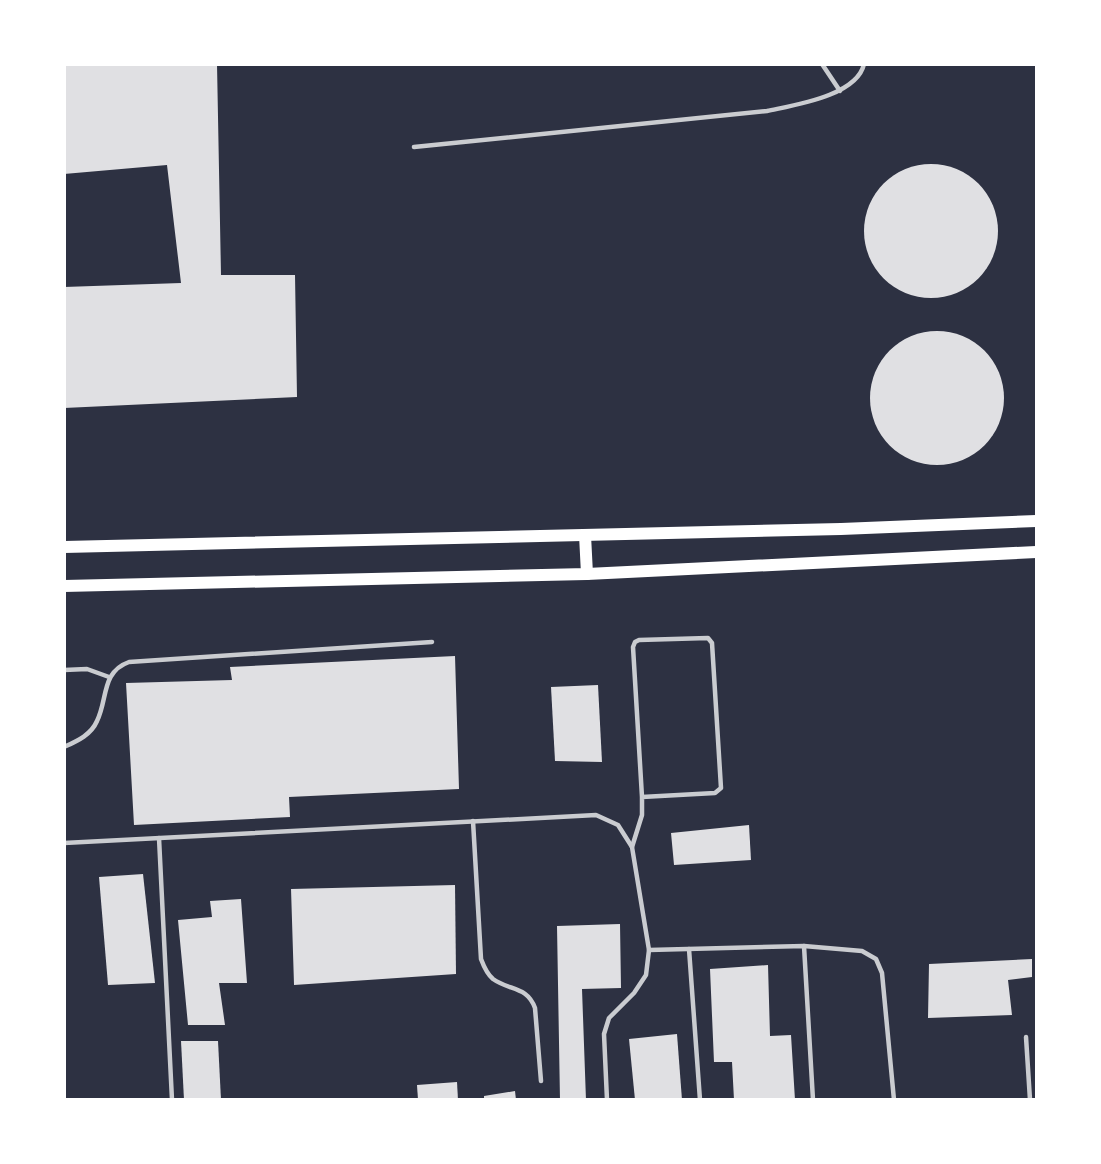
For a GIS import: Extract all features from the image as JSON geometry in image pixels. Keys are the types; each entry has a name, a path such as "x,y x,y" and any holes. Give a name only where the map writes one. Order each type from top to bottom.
{"main road":[{"path":"64,547 841,529 1036,521"},
{"path":"585,535 587,574"},
{"path":"64,586 587,574 1036,552"}],"lane":[{"path":"822,64 840,91"},
{"path":"414,147 767,111 840,91 855,81 864,64"},
{"path":"632,847 642,815 633,647 639,640 708,638 712,643 721,788 715,793 642,797"},
{"path":"64,747 87,735 97,722 109,677 119,666 129,662 432,642"},
{"path":"64,670 87,669 109,677"},
{"path":"64,843 596,815 618,825 632,847 649,950 646,975 634,993 609,1018 604,1034 607,1100"},
{"path":"473,821 481,959 485,971 494,980 524,992 532,999 535,1008 541,1081"},
{"path":"159,838 172,1100"},
{"path":"649,950 804,945 861,951 876,959 882,973 894,1100"},
{"path":"804,945 813,1100"},
{"path":"689,949 700,1100"},
{"path":"1026,1037 1030,1100"}],"building":[{"path":"64,64 217,64 221,275 295,275 297,397 64,408 64,287 181,283 167,165 64,174"},
{"path":"931,164 957,169 978,184 993,205 998,231 993,257 978,278 957,293 931,298 905,293 884,278 869,257 864,231 869,205 884,184 905,169"},
{"path":"937,331 963,336 984,351 999,372 1004,398 999,424 984,445 963,460 937,465 911,460 890,445 875,424 870,398 875,372 890,351 911,336"},
{"path":"455,656 459,789 289,797 290,817 134,825 126,683 232,680 230,667"},
{"path":"598,685 602,762 555,761 551,687"},
{"path":"749,825 751,860 674,865 671,833"},
{"path":"143,874 155,983 108,985 99,877"},
{"path":"455,885 456,974 294,985 291,889"},
{"path":"241,899 247,983 219,983 225,1025 188,1025 178,920 212,917 210,901"},
{"path":"620,924 621,988 582,989 586,1100 560,1100 557,926"},
{"path":"1032,959 1032,977 1008,980 1012,1015 928,1018 929,964"},
{"path":"768,965 770,1036 791,1035 795,1100 734,1100 732,1062 714,1062 710,969"},
{"path":"677,1034 682,1100 635,1100 629,1039"},
{"path":"181,1041 218,1041 221,1100 184,1100"},
{"path":"457,1082 458,1100 418,1100 417,1085"},
{"path":"515,1091 516,1100 484,1100 484,1096"}]}
